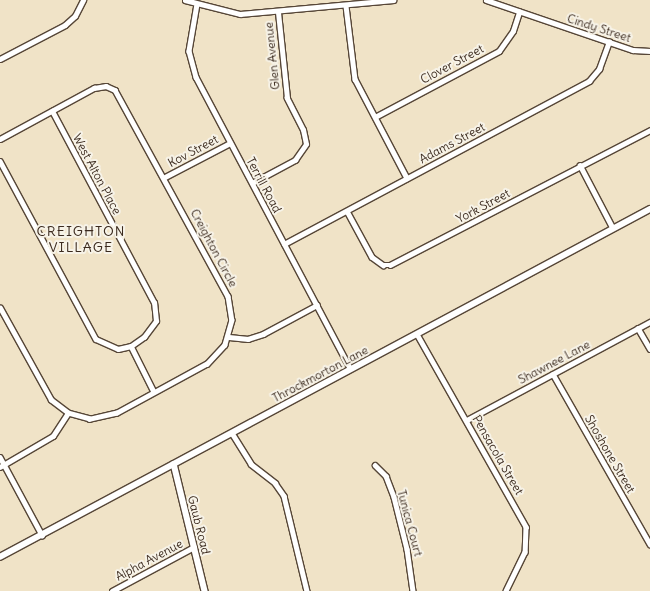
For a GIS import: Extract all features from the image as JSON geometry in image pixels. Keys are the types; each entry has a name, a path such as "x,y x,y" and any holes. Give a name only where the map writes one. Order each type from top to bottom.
{"street":[{"path":"0,59 70,21 83,0"},
{"path":"185,0 227,12 278,12 393,0"},
{"name":"Cindy Street","path":"486,0 609,42 650,51"},
{"name":"Terrill Road","path":"197,4 190,34 192,66 230,143 350,368"},
{"path":"346,6 355,80 407,178"},
{"name":"Glen Avenue","path":"252,183 295,160 306,144 304,130 286,98 278,12"},
{"name":"Clover Street","path":"375,117 499,51 513,31 520,12"},
{"name":"Adams Street","path":"284,244 589,81 599,69 609,42"},
{"name":"Creighton Circle","path":"0,139 94,88 106,86 115,90 165,177 228,296 232,314 229,337"},
{"name":"West Alton Place","path":"52,111 156,308 154,326 131,346"},
{"name":"York Street","path":"347,211 372,257 383,265 390,265 650,130"},
{"name":"Kov Street","path":"165,177 230,143"},
{"path":"0,161 96,339 112,348 131,346 154,392"},
{"path":"580,165 613,228"},
{"name":"Throckmorton Lane","path":"0,557 650,209"},
{"path":"0,308 46,394 68,413 90,419 103,418 207,364 229,337 248,339 263,334 317,305"},
{"name":"Shawnee Lane","path":"467,420 650,322"},
{"path":"638,328 650,348"},
{"name":"Pensacola Street","path":"417,334 526,527 525,552 506,591"},
{"name":"Shoshone Street","path":"553,374 650,544"},
{"path":"2,466 53,436 68,413"},
{"path":"232,433 251,464 275,483 284,496 307,591"},
{"path":"0,457 2,466 42,535"},
{"name":"Gaub Road","path":"174,464 205,591"},
{"name":"Tunica Court","path":"375,465 386,476 394,497 407,549 414,591"},
{"name":"Alpha Avenue","path":"112,591 194,547"}],"district":[{"name":"CREIGHTON VILLAGE","path":"81,240"}]}
